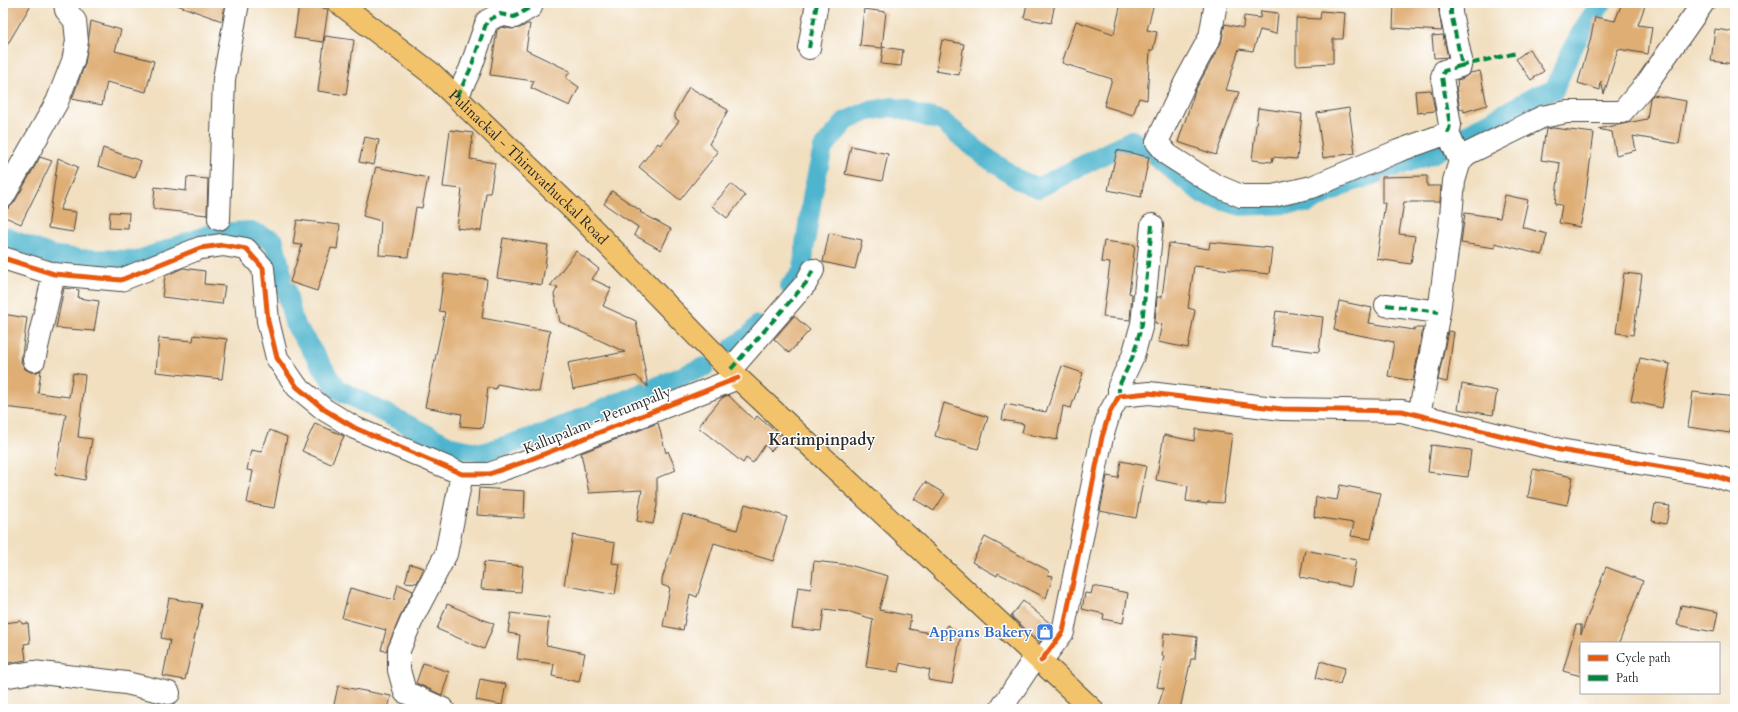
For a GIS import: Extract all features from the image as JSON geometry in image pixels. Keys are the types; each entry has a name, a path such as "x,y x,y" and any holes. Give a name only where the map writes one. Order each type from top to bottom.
{"main road":[{"name":"Pulinackal - Thiruvathuckal Road","path":"339,3 431,72 582,218 731,370"},
{"path":"731,370 1092,709"}],"street":[{"path":"3,197 57,102 73,61 77,41 75,21 66,10 65,3"},
{"path":"219,219 224,79 238,3"},
{"path":"457,97 470,70 487,21 500,14 514,17 531,7 532,3"},
{"path":"809,48 817,3"},
{"path":"1216,3 1210,37 1185,83 1157,142 1168,155 1215,185 1241,196 1273,196 1312,187 1398,151 1450,136"},
{"path":"1451,3 1451,13 1461,60 1460,66 1444,71 1442,77 1450,125 1450,136 1460,161"},
{"path":"1420,415 1439,312 1450,228 1454,181 1460,161 1467,154 1542,117 1567,112 1622,112 1647,83 1703,3"},
{"path":"1001,709 1038,659 1063,632 1102,438 1109,414 1118,396 1119,386 1133,356 1142,324 1152,225"},
{"path":"3,258 54,274 121,280 200,248 223,246 246,249 263,268 268,321 277,358 297,387 325,410 355,428 462,474 446,554 414,615 399,650 399,670 405,692 443,709"},
{"path":"731,370 806,283 813,270"},
{"path":"34,360 54,274"},
{"path":"1386,305 1439,312"},
{"name":"Kallupalam - Perumpally","path":"462,474 488,474 521,463 731,370"},
{"path":"1118,396 1149,393 1282,409 1402,411 1560,450 1711,475 1735,482"},
{"path":"3,677 33,672 126,683 169,693"}],"building":[{"path":"3,3 32,3 3,52"},
{"path":"177,3 225,3 222,21 177,5"},
{"path":"1027,3 1055,3 1051,23 1024,18"},
{"path":"1121,3 1154,3 1147,30 1157,32 1153,50 1150,50 1147,100 1139,98 1133,115 1104,106 1112,79 1062,63 1076,21 1114,34"},
{"path":"1394,3 1438,5 1442,31 1393,28"},
{"path":"1622,3 1646,3 1638,25 1652,27 1648,54 1618,49 1604,94 1601,81 1600,90 1578,83 1595,17 1615,21"},
{"path":"299,5 328,9 323,42 294,38"},
{"path":"864,9 886,12 882,48 860,46"},
{"path":"1261,11 1278,13 1276,34 1260,30 1253,51 1239,49 1226,90 1239,92 1216,155 1178,142 1195,91 1221,43 1225,24 1243,28 1244,16 1260,18"},
{"path":"1321,11 1345,13 1343,39 1333,39 1333,63 1296,65 1296,18 1320,19"},
{"path":"91,21 121,30 115,51 154,61 146,92 107,82 102,105 72,99 85,64"},
{"path":"530,24 526,50 570,71 566,78 579,87 570,106 531,88 534,81 490,75 497,30 502,27 511,29 520,28"},
{"path":"1715,29 1735,32 1735,64 1711,61"},
{"path":"1443,35 1448,57 1434,58 1432,36"},
{"path":"325,36 354,40 346,95 318,91"},
{"path":"942,40 964,44 959,75 936,71"},
{"path":"883,47 903,50 901,66 881,64"},
{"path":"1529,49 1544,71 1531,80 1516,59"},
{"path":"1480,71 1487,105 1464,112 1463,108 1460,109 1456,87 1458,86 1457,80 1464,78 1470,73"},
{"path":"689,87 728,110 709,144 718,152 680,200 639,167 658,143 660,145 679,121 675,118 675,112"},
{"path":"1431,90 1435,111 1417,113 1415,91"},
{"path":"1653,95 1686,101 1679,144 1633,136 1636,150 1616,155 1612,132 1598,129 1647,119 1650,98"},
{"path":"1258,108 1302,114 1297,159 1273,157 1272,162 1252,160"},
{"path":"1349,108 1355,153 1323,158 1317,113"},
{"path":"1553,128 1594,133 1580,227 1559,223 1562,205 1555,204 1560,163 1541,160 1546,129"},
{"path":"450,130 473,133 470,159 495,163 490,193 486,193 481,231 457,228 462,189 443,187"},
{"path":"365,137 379,140 374,165 359,162"},
{"path":"851,146 888,154 882,181 845,174"},
{"path":"103,148 141,161 135,178 98,166"},
{"path":"1117,150 1149,157 1141,197 1108,190"},
{"path":"40,157 52,161 21,224 3,216 3,209 9,208 14,203"},
{"path":"58,158 78,167 60,210 76,212 73,232 48,228"},
{"path":"376,167 428,178 422,208 416,207 408,257 379,255 381,221 363,216"},
{"path":"1427,176 1427,186 1441,186 1440,202 1404,202 1399,234 1415,236 1411,264 1377,259 1385,203 1382,203 1382,177"},
{"path":"187,177 208,179 207,215 153,209 155,187 186,191"},
{"path":"731,184 745,196 727,218 712,206"},
{"path":"612,191 641,211 640,212 671,229 661,250 634,235 638,227 604,204"},
{"path":"1505,195 1528,200 1522,227 1547,234 1542,255 1495,243 1495,248 1461,243 1465,213 1500,218"},
{"path":"110,212 129,213 128,229 109,228"},
{"path":"297,220 340,225 337,249 331,248 317,291 290,282 302,245 293,244"},
{"path":"829,233 862,240 855,269 823,262"},
{"path":"503,238 548,245 542,285 497,278"},
{"path":"1104,241 1135,245 1129,293 1132,294 1130,320 1103,317 1110,263 1101,262"},
{"path":"1210,242 1272,248 1269,274 1194,266 1188,308 1195,310 1188,348 1158,342 1162,324 1155,323 1157,297 1162,297 1169,243 1209,249"},
{"path":"576,251 599,269 592,279 611,288 603,306 636,321 648,387 636,376 573,389 568,363 625,352 560,322 554,294 558,287 550,286"},
{"path":"183,268 205,271 204,284 225,286 222,304 162,297 165,276"},
{"path":"1624,273 1642,275 1633,335 1616,333"},
{"path":"444,274 487,279 482,318 550,331 539,392 497,384 496,389 488,387 483,428 460,426 462,414 425,407 445,312 439,311"},
{"path":"64,288 79,290 78,298 99,301 94,331 56,328"},
{"path":"1339,301 1372,308 1369,323 1414,330 1414,328 1423,328 1413,381 1388,376 1394,342 1334,330"},
{"path":"1276,311 1323,317 1319,352 1271,346"},
{"path":"3,314 27,318 21,362 25,369 31,372 41,370 38,393 69,397 73,373 85,375 78,437 92,439 85,480 55,474 66,414 3,407"},
{"path":"794,316 810,330 789,353 774,339"},
{"path":"1448,331 1454,332 1447,382 1438,380"},
{"path":"194,335 227,339 222,379 156,372 159,338 193,341"},
{"path":"1640,358 1670,364 1662,408 1631,401"},
{"path":"1062,366 1083,373 1071,408 1063,406 1057,440 1022,433 1024,424 1002,420 1005,404 1046,412"},
{"path":"1462,384 1497,391 1493,415 1458,409"},
{"path":"1693,392 1735,397 1730,433 1688,427"},
{"path":"728,395 754,420 757,416 783,438 771,451 765,445 753,463 746,458 743,463 698,427 722,398"},
{"path":"944,403 988,417 978,449 935,436"},
{"path":"315,423 344,436 331,464 302,451"},
{"path":"658,423 666,453 668,451 676,470 657,478 657,506 653,524 637,521 642,490 589,493 581,453"},
{"path":"1196,429 1232,434 1223,503 1208,502 1207,504 1186,501 1188,486 1156,480 1164,435 1194,441"},
{"path":"270,430 287,437 274,508 247,503 253,471 247,470 251,450 261,452"},
{"path":"1431,445 1471,450 1468,477 1428,472"},
{"path":"1121,461 1146,466 1136,518 1100,511 1107,476 1118,478"},
{"path":"1533,469 1573,477 1567,505 1528,497"},
{"path":"925,482 945,494 934,511 914,499"},
{"path":"1340,485 1381,493 1371,539 1351,536 1354,523 1314,517 1316,497 1337,500"},
{"path":"479,488 525,491 524,518 477,515"},
{"path":"745,504 787,517 773,561 714,543 697,597 690,594 683,630 663,626 670,588 662,585 662,579 683,514 737,530"},
{"path":"1655,504 1670,506 1666,524 1652,521"},
{"path":"573,535 615,543 612,563 620,564 615,595 564,585"},
{"path":"985,537 1049,571 1048,575 1053,576 1046,598 998,573 997,576 972,562"},
{"path":"1305,550 1356,560 1351,587 1300,577"},
{"path":"814,561 849,565 888,576 879,610 911,616 909,629 941,635 947,625 961,634 952,684 928,680 930,670 900,663 899,672 866,667 873,619 850,612 824,609 821,631 792,628 798,587 811,589"},
{"path":"484,562 523,566 521,592 481,589"},
{"path":"410,564 424,568 417,583 405,582"},
{"path":"1606,567 1643,581 1619,642 1580,642 1580,676 1563,671 1576,625 1581,625 1581,634"},
{"path":"398,584 413,591 403,610 386,651 381,650 386,630 342,618 350,588 394,600"},
{"path":"1093,586 1128,593 1123,623 1103,619 1104,614 1082,609 1085,593 1091,594"},
{"path":"169,598 202,604 185,680 163,676 170,640 161,638"},
{"path":"1023,601 1052,625 1040,642 1011,616"},
{"path":"447,604 494,624 484,649 437,629"},
{"path":"1681,605 1718,612 1714,632 1677,625"},
{"path":"511,613 549,618 546,645 585,653 579,682 552,676 554,664 517,659 520,635 508,633"},
{"path":"21,621 22,624 28,623 30,643 24,644 26,660 3,664 3,623"},
{"path":"1164,633 1197,637 1195,659 1191,659 1180,709 1157,709 1164,688 1157,687 1164,656 1162,656"},
{"path":"1320,661 1345,668 1340,684 1316,678"},
{"path":"423,663 449,672 442,695 416,683"},
{"path":"480,679 506,684 502,705 476,700"},
{"path":"338,686 391,696 388,709 333,709"}],"waterway":[{"path":"790,286 803,270 804,251 813,192 823,148 846,121 868,111 892,107 942,121 983,155 1019,180 1038,188 1132,140 1148,150 1204,195 1241,206 1308,203 1346,184 1432,154 1537,95 1554,90 1569,56 1587,23 1602,3"},
{"path":"3,236 51,255 79,259 139,260 214,233 251,231 274,241 294,323 337,389 452,447 482,453 548,432 704,367"},
{"path":"733,347 749,336 758,325"}],"marked path":[{"path":"457,97 470,70 487,21 500,14 514,17 531,7 532,3"},
{"path":"809,48 817,3"},
{"path":"1448,133 1450,125 1442,77 1444,71 1460,66 1461,60 1451,13 1451,3"},
{"path":"1460,66 1517,53"},
{"path":"1119,396 1119,386 1133,356 1142,324 1152,225"},
{"path":"731,369 806,283 813,270"},
{"path":"1386,305 1439,312"}],"cycle path":[{"path":"3,258 54,274 121,280 200,248 223,245 246,249 263,268 268,321 277,358 297,387 325,410 355,428 462,474 489,474 521,463 738,378"},
{"path":"1041,661 1063,632 1102,437 1109,414 1119,396 1149,393 1282,409 1402,411 1560,450 1711,475 1735,482"}],"place":[{"name":"Appans Bakery","path":"1045,632"}],"district":[{"name":"Karimpinpady","path":"822,440"}]}
